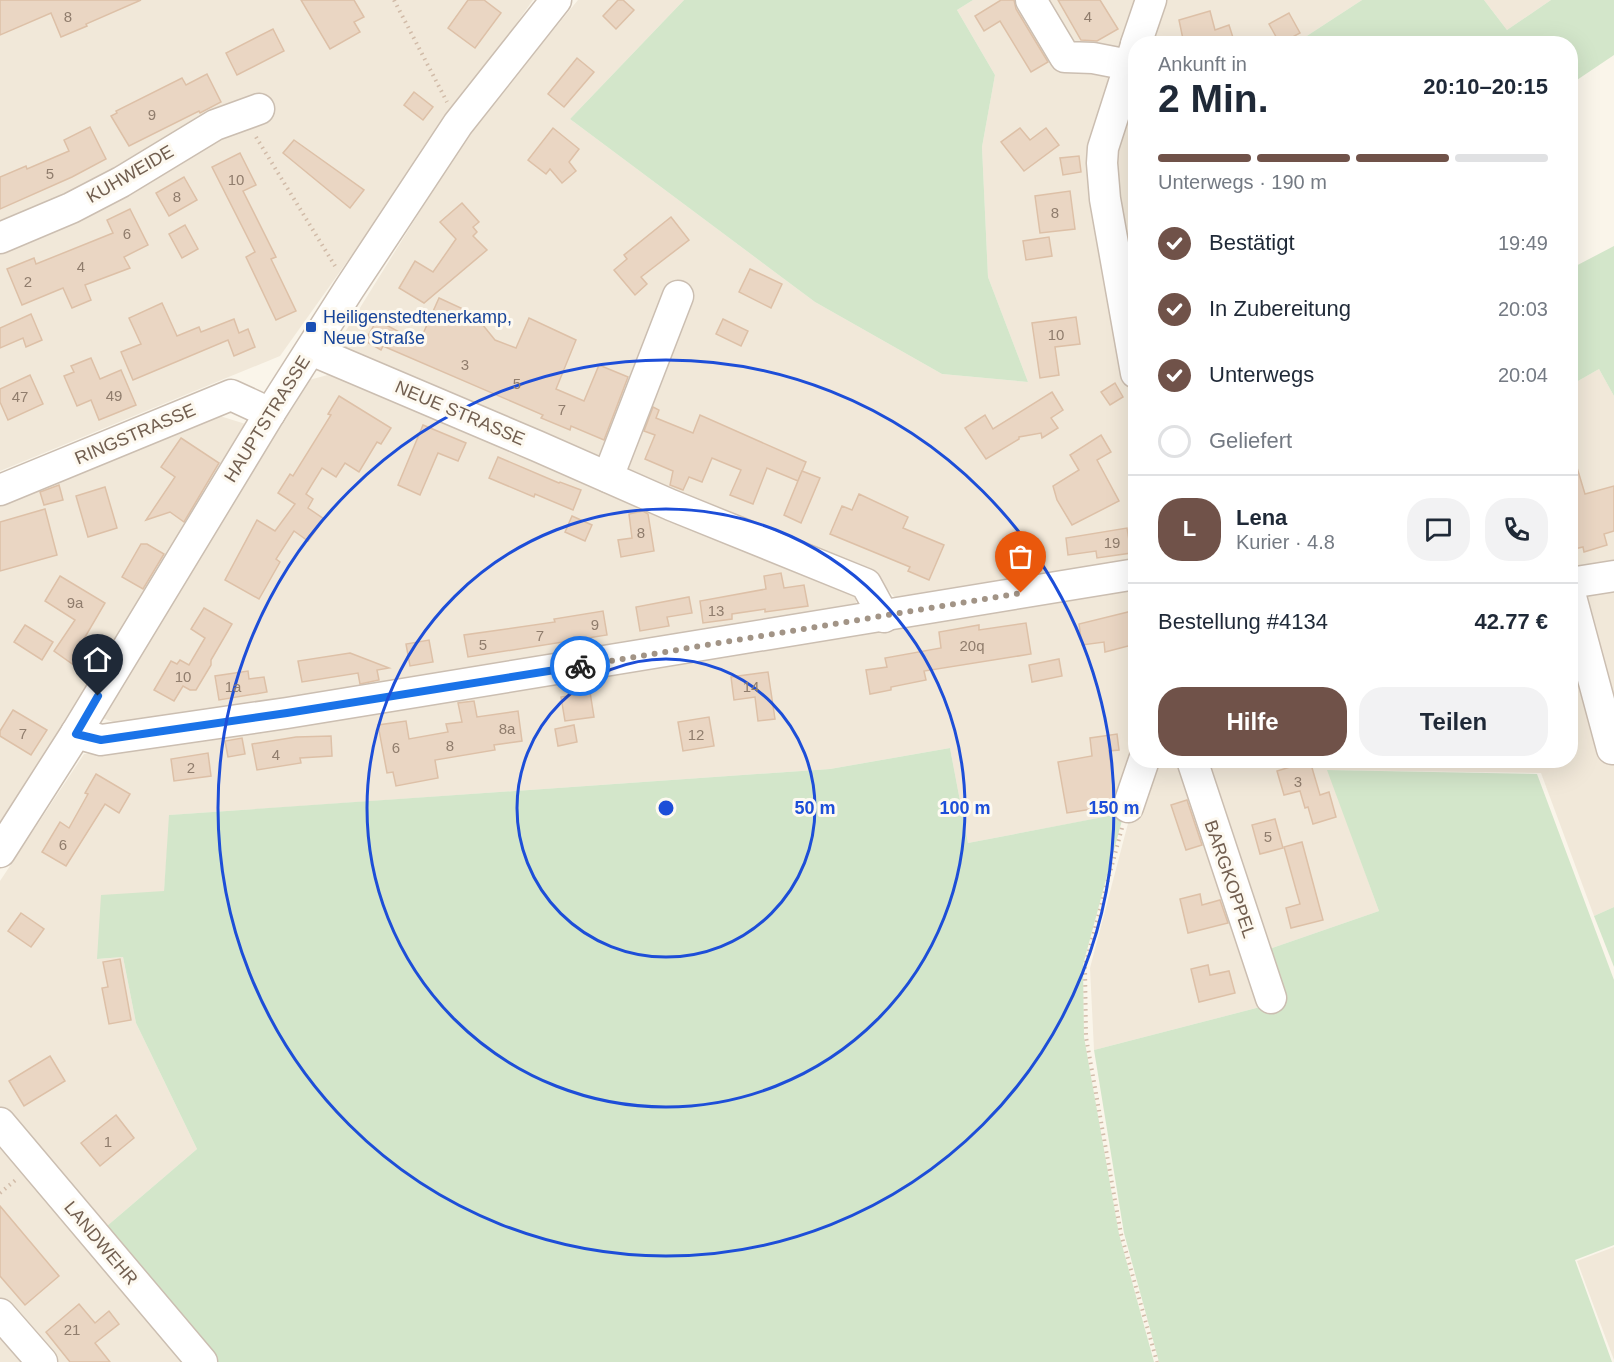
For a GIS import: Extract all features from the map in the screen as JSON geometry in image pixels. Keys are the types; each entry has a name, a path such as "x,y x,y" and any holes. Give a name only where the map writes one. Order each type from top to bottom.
{"street":[{"name":"HAUPTSTRASSE","path":"0,852 76,734 270,413 349,289 458,124 556,0"},
{"path":"1032,0 1065,57 1093,58 1128,52"},
{"path":"1138,36 1151,0"},
{"path":"1128,67 1103,148 1102,163 1105,199 1128,329"},
{"name":"KUHWEIDE","path":"0,238 71,208 121,182 215,125 251,112"},
{"path":"608,477 678,296"},
{"name":"NEUE STRASSE","path":"311,350 682,510 866,584 884,617"},
{"name":"RINGSTRASSE","path":"0,490 231,395 270,413"},
{"path":"76,734 101,740 206,725 884,617 1128,575"},
{"path":"1578,582 1614,576"},
{"path":"1578,623 1612,749"},
{"path":"1128,807 1141,768"},
{"name":"BARGKOPPEL","path":"1195,768 1271,998"},
{"name":"LANDWEHR","path":"0,1123 202,1362"},
{"path":"0,1314 42,1362"}],"path":[{"path":"394,0 458,124"},
{"path":"251,112 349,289"},
{"path":"1128,807 1085,966 1086,1037 1122,1234 1157,1362"}],"shaded area":[{"path":"0,0 533,0 280,356 0,471"},
{"path":"578,0 684,0 570,119 815,302 942,374 1028,382 988,277 982,147 995,75 957,10 973,0 1141,0 1095,145 1128,386 1128,569 901,604 877,578 335,348 468,134"},
{"path":"1161,0 1362,0 1307,36 1150,36"},
{"path":"1484,0 1551,0 1507,30"},
{"path":"1128,100 1128,259 1116,187 1113,147"},
{"path":"1599,369 1614,396 1614,569 1578,577 1578,381"},
{"path":"339,372 854,589 858,613 133,729 99,717 309,380"},
{"path":"207,412 252,426 0,823 0,502"},
{"path":"1614,584 1614,907 1594,916 1541,773 1328,770 1379,911 1258,953 1202,768 1578,768 1578,589"},
{"path":"1128,586 1128,768 1188,768 1268,1005 1094,1050 1090,968 1131,812 968,843 950,748 830,769 170,815 164,892 98,959 123,957 136,1023 197,1149 100,1232 0,1113 0,881 84,754"},
{"path":"0,1140 194,1362 0,1362"},
{"path":"1614,1247 1614,1360 1577,1261"}],"green space":[{"path":"684,0 973,0 957,10 995,75 982,147 988,277 1028,382 942,374 815,302 570,119"},
{"path":"1362,0 1484,0 1507,30 1551,0 1614,0 1614,55 1578,79 1578,36 1307,36"},
{"path":"1614,246 1614,396 1599,369 1578,381 1578,265"},
{"path":"950,748 968,843 1124,813 1083,965 1084,1037 1119,1234 1154,1362 208,1362 100,1232 197,1149 136,1023 123,957 97,959 101,895 164,891 169,815 830,769"},
{"path":"1327,770 1537,774 1614,980 1614,1245 1575,1260 1612,1362 1159,1362 1124,1233 1094,1050 1268,1005 1258,953 1379,911"},
{"path":"1614,907 1614,967 1594,916"}],"building":[{"path":"0,0 141,0 61,37 51,13 0,35"},
{"path":"301,0 354,0 364,17 354,22 360,32 330,49"},
{"path":"468,0 484,0 501,13 475,48 448,28"},
{"path":"618,0 623,0 634,10 616,29 603,16"},
{"path":"1001,0 1014,0 1016,9 1048,62 1031,72 1000,21 984,31 975,16"},
{"path":"1058,0 1100,0 1118,29 1097,41 1081,40"},
{"path":"1210,11 1215,30 1229,25 1232,36 1182,36 1179,20"},
{"path":"1289,13 1300,33 1295,36 1276,36 1269,24"},
{"path":"273,29 284,51 237,75 226,53"},
{"path":"577,58 594,72 564,107 548,94"},
{"path":"207,74 221,102 129,146 111,116 117,113 116,111 182,78 186,85"},
{"path":"414,92 433,107 423,120 404,105"},
{"path":"90,127 106,159 0,209 0,177 26,166 27,169 69,151 64,140"},
{"path":"553,128 579,149 569,162 576,171 562,183 550,169 546,174 528,160"},
{"path":"1020,128 1030,140 1046,128 1059,145 1024,171 1001,142"},
{"path":"294,140 364,190 350,208 283,153"},
{"path":"240,153 256,185 243,191 276,257 271,259 296,311 276,320 246,257 255,252 212,167"},
{"path":"1079,156 1081,172 1063,175 1060,158"},
{"path":"184,177 197,200 169,216 156,193"},
{"path":"1070,191 1075,229 1040,233 1035,196"},
{"path":"462,203 479,222 473,227 477,232 473,236 487,250 424,303 399,288 415,261 433,272 456,239 440,222"},
{"path":"130,209 148,245 124,257 130,268 85,285 91,300 72,308 63,288 22,305 7,269 34,258 36,264 113,233 107,220"},
{"path":"671,217 689,240 641,277 647,284 635,295 614,270 627,259 624,255"},
{"path":"185,225 198,249 182,258 169,234"},
{"path":"1049,237 1052,256 1026,260 1023,241"},
{"path":"750,269 782,284 771,308 739,292"},
{"path":"439,298 474,314 495,340 516,348 529,318 576,340 556,389 584,401 599,365 628,377 604,440 571,426 570,430 541,418 543,415 383,346 381,350 365,341 377,320 412,339 414,333 422,336"},
{"path":"162,303 177,336 199,327 201,332 234,319 239,333 248,329 255,347 234,356 228,340 133,380 121,352 141,344 129,318"},
{"path":"31,314 42,340 26,347 23,338 0,348 0,328"},
{"path":"1076,317 1080,344 1055,347 1059,375 1040,378 1032,323"},
{"path":"723,319 748,331 741,346 716,334"},
{"path":"91,358 100,379 121,370 136,405 99,420 91,400 77,406 64,376 74,372 71,366"},
{"path":"30,375 43,404 8,420 0,402 0,389"},
{"path":"1115,383 1123,397 1110,405 1101,392"},
{"path":"1052,392 1063,410 1051,418 1058,428 1042,438 1041,433 1019,437 986,459 965,428 985,415 993,429"},
{"path":"339,396 391,428 381,444 377,442 359,472 345,463 336,477 322,468 306,494 313,499 308,508 324,519 308,541 294,531 276,559 280,562 259,599 225,580 257,520 275,531 295,504 278,493 290,474 293,476 331,415 328,414"},
{"path":"653,407 659,410 656,418 693,433 700,415 806,462 798,481 767,468 753,504 730,495 741,470 712,458 702,482 689,477 683,490 670,485 673,471 645,459 655,435 644,431"},
{"path":"423,425 466,443 458,461 438,453 420,495 398,485"},
{"path":"1101,435 1111,452 1097,460 1119,501 1072,525 1057,500 1053,486 1079,470 1070,455"},
{"path":"181,438 219,463 184,522 170,512 146,520 175,477 161,467"},
{"path":"498,457 581,490 573,510 489,478"},
{"path":"802,471 820,478 801,523 784,515"},
{"path":"1578,471 1585,494 1614,486 1614,531 1604,534 1607,545 1584,552 1583,547 1578,548"},
{"path":"59,485 63,500 44,505 40,492"},
{"path":"105,487 117,528 88,537 76,496"},
{"path":"859,494 908,517 903,528 944,545 929,580 908,571 910,567 830,534 842,506 852,510"},
{"path":"45,509 57,555 0,571 0,522"},
{"path":"643,511 648,514 654,551 621,557 618,540 632,538 629,514"},
{"path":"572,516 592,525 585,541 565,532"},
{"path":"1127,528 1128,553 1097,558 1096,551 1068,555 1066,538"},
{"path":"1036,542 1040,570 1023,572 1018,545"},
{"path":"141,544 147,544 164,554 143,589 122,577"},
{"path":"781,573 784,588 804,585 808,606 732,614 732,619 703,623 700,601 766,589 764,576"},
{"path":"60,576 105,603 78,649 94,660 85,673 54,651 75,620 45,601"},
{"path":"689,597 692,613 667,617 669,626 640,631 636,607"},
{"path":"204,608 232,624 196,690 183,686 174,701 154,690 171,661 177,664 180,660 189,665 205,638 191,629"},
{"path":"603,611 607,635 468,657 464,635 555,622 554,619"},
{"path":"1128,612 1128,646 1105,652 1104,642 1082,645 1079,624"},
{"path":"1026,623 1031,654 924,671 926,680 870,694 866,670 887,667 885,658 941,648 939,632 979,625 979,630"},
{"path":"25,625 53,642 42,660 14,642"},
{"path":"429,640 433,662 410,666 406,644"},
{"path":"350,653 389,668 377,670 379,680 360,684 358,673 302,682 298,661"},
{"path":"1059,659 1062,676 1032,682 1029,665"},
{"path":"248,671 249,679 264,677 267,692 219,700 215,676"},
{"path":"768,672 775,719 758,721 755,697 734,700 731,677"},
{"path":"590,692 594,717 565,721 561,697"},
{"path":"474,701 477,717 518,711 522,741 494,745 495,750 435,760 438,778 396,786 393,772 387,773 378,725 406,721 409,739 448,732 446,724 462,722 458,703"},
{"path":"13,710 47,730 31,755 0,736 0,731"},
{"path":"709,717 714,746 683,751 678,722"},
{"path":"574,725 577,742 558,746 555,729"},
{"path":"1117,734 1119,750 1109,751 1115,791 1111,806 1067,813 1058,762 1092,756 1090,738"},
{"path":"331,736 332,756 300,758 301,763 257,770 252,744 296,737"},
{"path":"242,738 245,754 228,757 225,741"},
{"path":"208,753 211,776 174,781 171,759"},
{"path":"1287,768 1312,768 1320,795 1329,792 1336,817 1313,824 1300,791 1284,795 1277,771"},
{"path":"96,774 130,794 119,813 105,804 66,866 42,852 60,822 69,828"},
{"path":"1187,800 1202,845 1186,850 1171,805"},
{"path":"1275,819 1283,848 1260,854 1252,825"},
{"path":"1302,842 1323,920 1291,928 1286,908 1300,904 1284,847"},
{"path":"1200,894 1202,905 1220,900 1228,923 1188,933 1180,899"},
{"path":"21,913 44,929 31,947 8,931"},
{"path":"120,959 131,1020 109,1024 102,988 108,987 103,962"},
{"path":"1208,965 1210,975 1229,971 1235,993 1199,1002 1191,969"},
{"path":"50,1056 65,1081 24,1106 9,1081"},
{"path":"116,1115 134,1138 100,1166 81,1143"},
{"path":"0,1206 59,1276 25,1305 0,1276"},
{"path":"79,1304 95,1323 109,1311 119,1324 95,1343 110,1362 70,1362 46,1332"}],"way so far":[{"path":"580,666 1021,593"}],"place":[{"name":"Heiligenstedtenerkamp, Neue Straße","path":"311,327"}],"route":[{"path":"98,696 76,734 101,740 580,666"}]}
